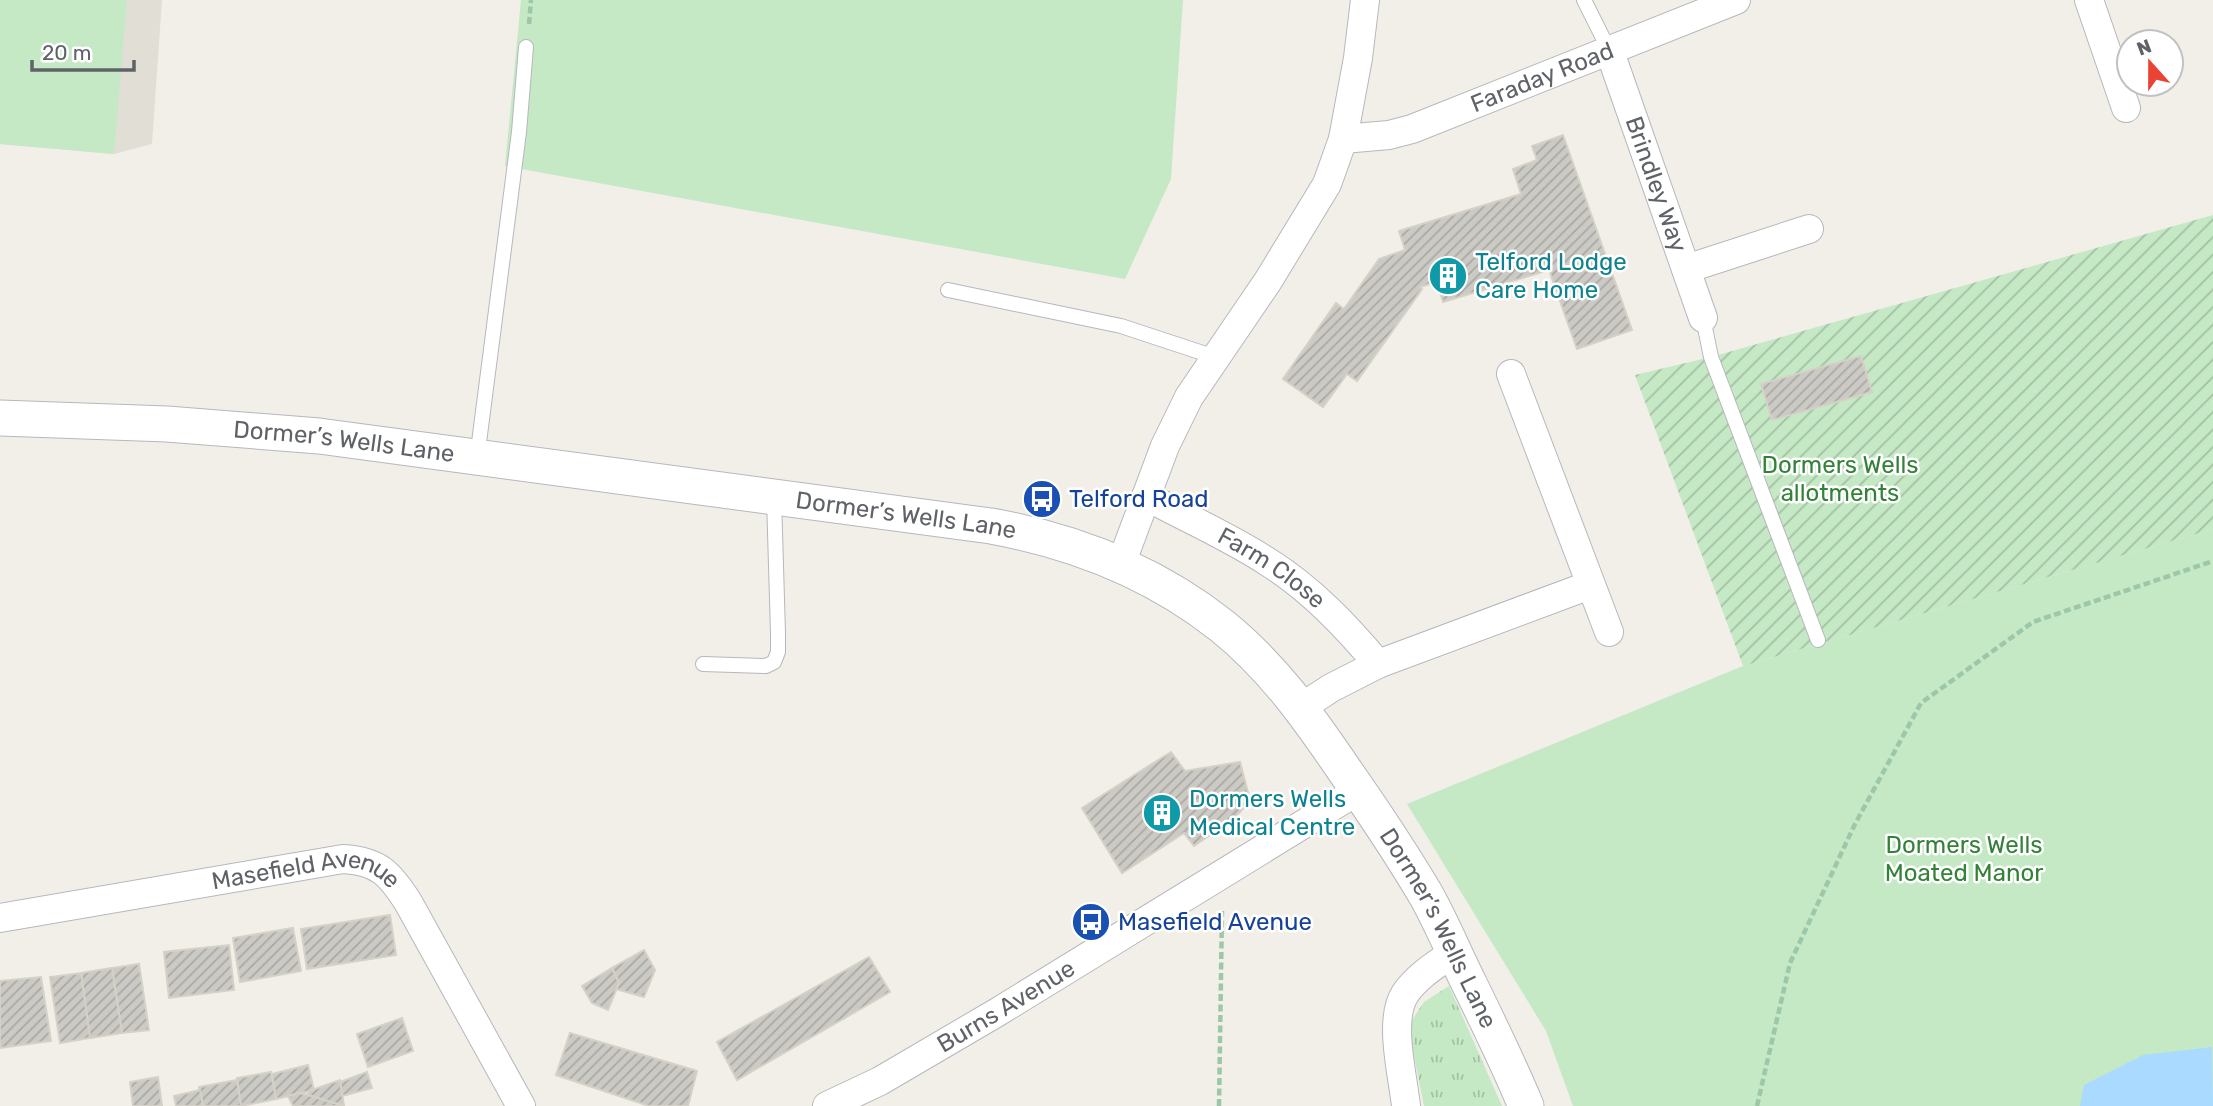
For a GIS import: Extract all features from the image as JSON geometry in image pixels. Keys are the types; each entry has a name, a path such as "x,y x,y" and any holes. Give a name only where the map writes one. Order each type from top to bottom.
{"street":[{"path":"1121,564 1165,446 1189,397 1328,184 1343,139 1359,58 1365,0"},
{"name":"Faraday Road","path":"1343,139 1389,135 1412,129 1736,0"},
{"path":"2089,0 2126,108"},
{"name":"Brindley Way","path":"1609,52 1703,318"},
{"path":"1686,268 1809,229"},
{"path":"1511,373 1609,632"},
{"name":"Dormer’s Wells Lane","path":"0,418 167,424 319,436 1025,532 1121,564 1178,595 1222,626 1264,665 1301,707 1359,790 1427,897 1508,1063 1526,1106"},
{"name":"Farm Close","path":"1146,496 1267,561 1286,574 1353,634 1378,664"},
{"path":"1301,707 1378,664 1590,584"},
{"name":"Burns Avenue","path":"827,1106 880,1081 996,1013 1359,790"},
{"name":"Masefield Avenue","path":"0,918 343,859 373,864 396,883 408,902 521,1106"},
{"path":"1406,1106 1397,1013 1406,992 1454,952"}],"lane":[{"path":"1584,0 1609,52"},
{"path":"477,458 519,132 526,47"},
{"path":"948,290 1121,326 1215,357"},
{"path":"1703,318 1711,357 1818,640"},
{"path":"703,664 765,666 774,662 778,652 778,633 774,498"}],"path":[{"path":"1758,1106 1790,963 1855,824 1920,703 2033,622 2213,561"},
{"path":"1219,1106 1222,908"}],"shaded area":[{"path":"0,0 162,0 152,144 114,154 0,144"}],"green space":[{"path":"0,0 127,0 114,154 0,144"},
{"path":"521,0 1183,0 1171,179 1125,279 505,166"},
{"name":"Dormers Wells allotments","path":"2213,215 2213,529 1743,666 1635,375 1711,357"},
{"name":"Dormers Wells Moated Manor","path":"2213,529 2213,1106 1573,1106 1546,1031 1407,804 1743,666"},
{"path":"1449,986 1502,1106 1424,1106 1408,1026 1424,1002"}],"water":[{"path":"2212,1047 2213,1106 2080,1106 2084,1085 2143,1055"}],"building":[{"name":"Telford Lodge Care Home","path":"1563,135 1632,330 1577,349 1549,270 1443,302 1437,282 1420,287 1422,289 1357,381 1347,374 1323,407 1283,379 1336,303 1344,309 1379,259 1405,250 1399,231 1521,194 1513,169 1537,160 1532,146"},
{"path":"1861,356 1872,392 1772,420 1761,384"},
{"name":"Dormers Wells Medical Centre","path":"1171,752 1185,771 1240,762 1250,800 1235,818 1194,846 1184,833 1122,873 1082,808"},
{"path":"390,915 396,955 307,969 301,929"},
{"path":"293,928 301,971 240,982 233,938"},
{"path":"229,945 234,990 169,998 164,952"},
{"path":"644,950 655,970 644,997 616,989 619,983 612,968"},
{"path":"869,957 890,992 737,1080 717,1042"},
{"path":"139,964 149,1030 122,1033 112,968"},
{"path":"112,968 122,1033 90,1038 81,973"},
{"path":"612,968 619,983 608,1010 592,1003 582,986"},
{"path":"81,973 90,1038 60,1043 50,977"},
{"path":"41,977 51,1041 0,1048 0,981"},
{"path":"402,1018 413,1051 368,1067 357,1034"},
{"path":"570,1033 697,1071 688,1106 649,1106 556,1075"},
{"path":"308,1065 314,1090 276,1099 272,1074"},
{"path":"271,1072 276,1099 241,1106 237,1078"},
{"path":"367,1072 372,1088 342,1096 340,1082"},
{"path":"158,1077 162,1106 133,1106 130,1082"},
{"path":"237,1080 241,1106 203,1106 199,1087"},
{"path":"340,1080 344,1106 308,1095 309,1091"},
{"path":"200,1090 203,1106 176,1106 174,1096"},
{"path":"299,1093 344,1106 293,1106 288,1096"}],"place":[{"name":"Telford Lodge Care Home","path":"1448,276"},
{"name":"Telford Road","path":"1042,499"},
{"name":"Dormers Wells Medical Centre","path":"1162,813"},
{"name":"Masefield Avenue","path":"1091,922"}]}
